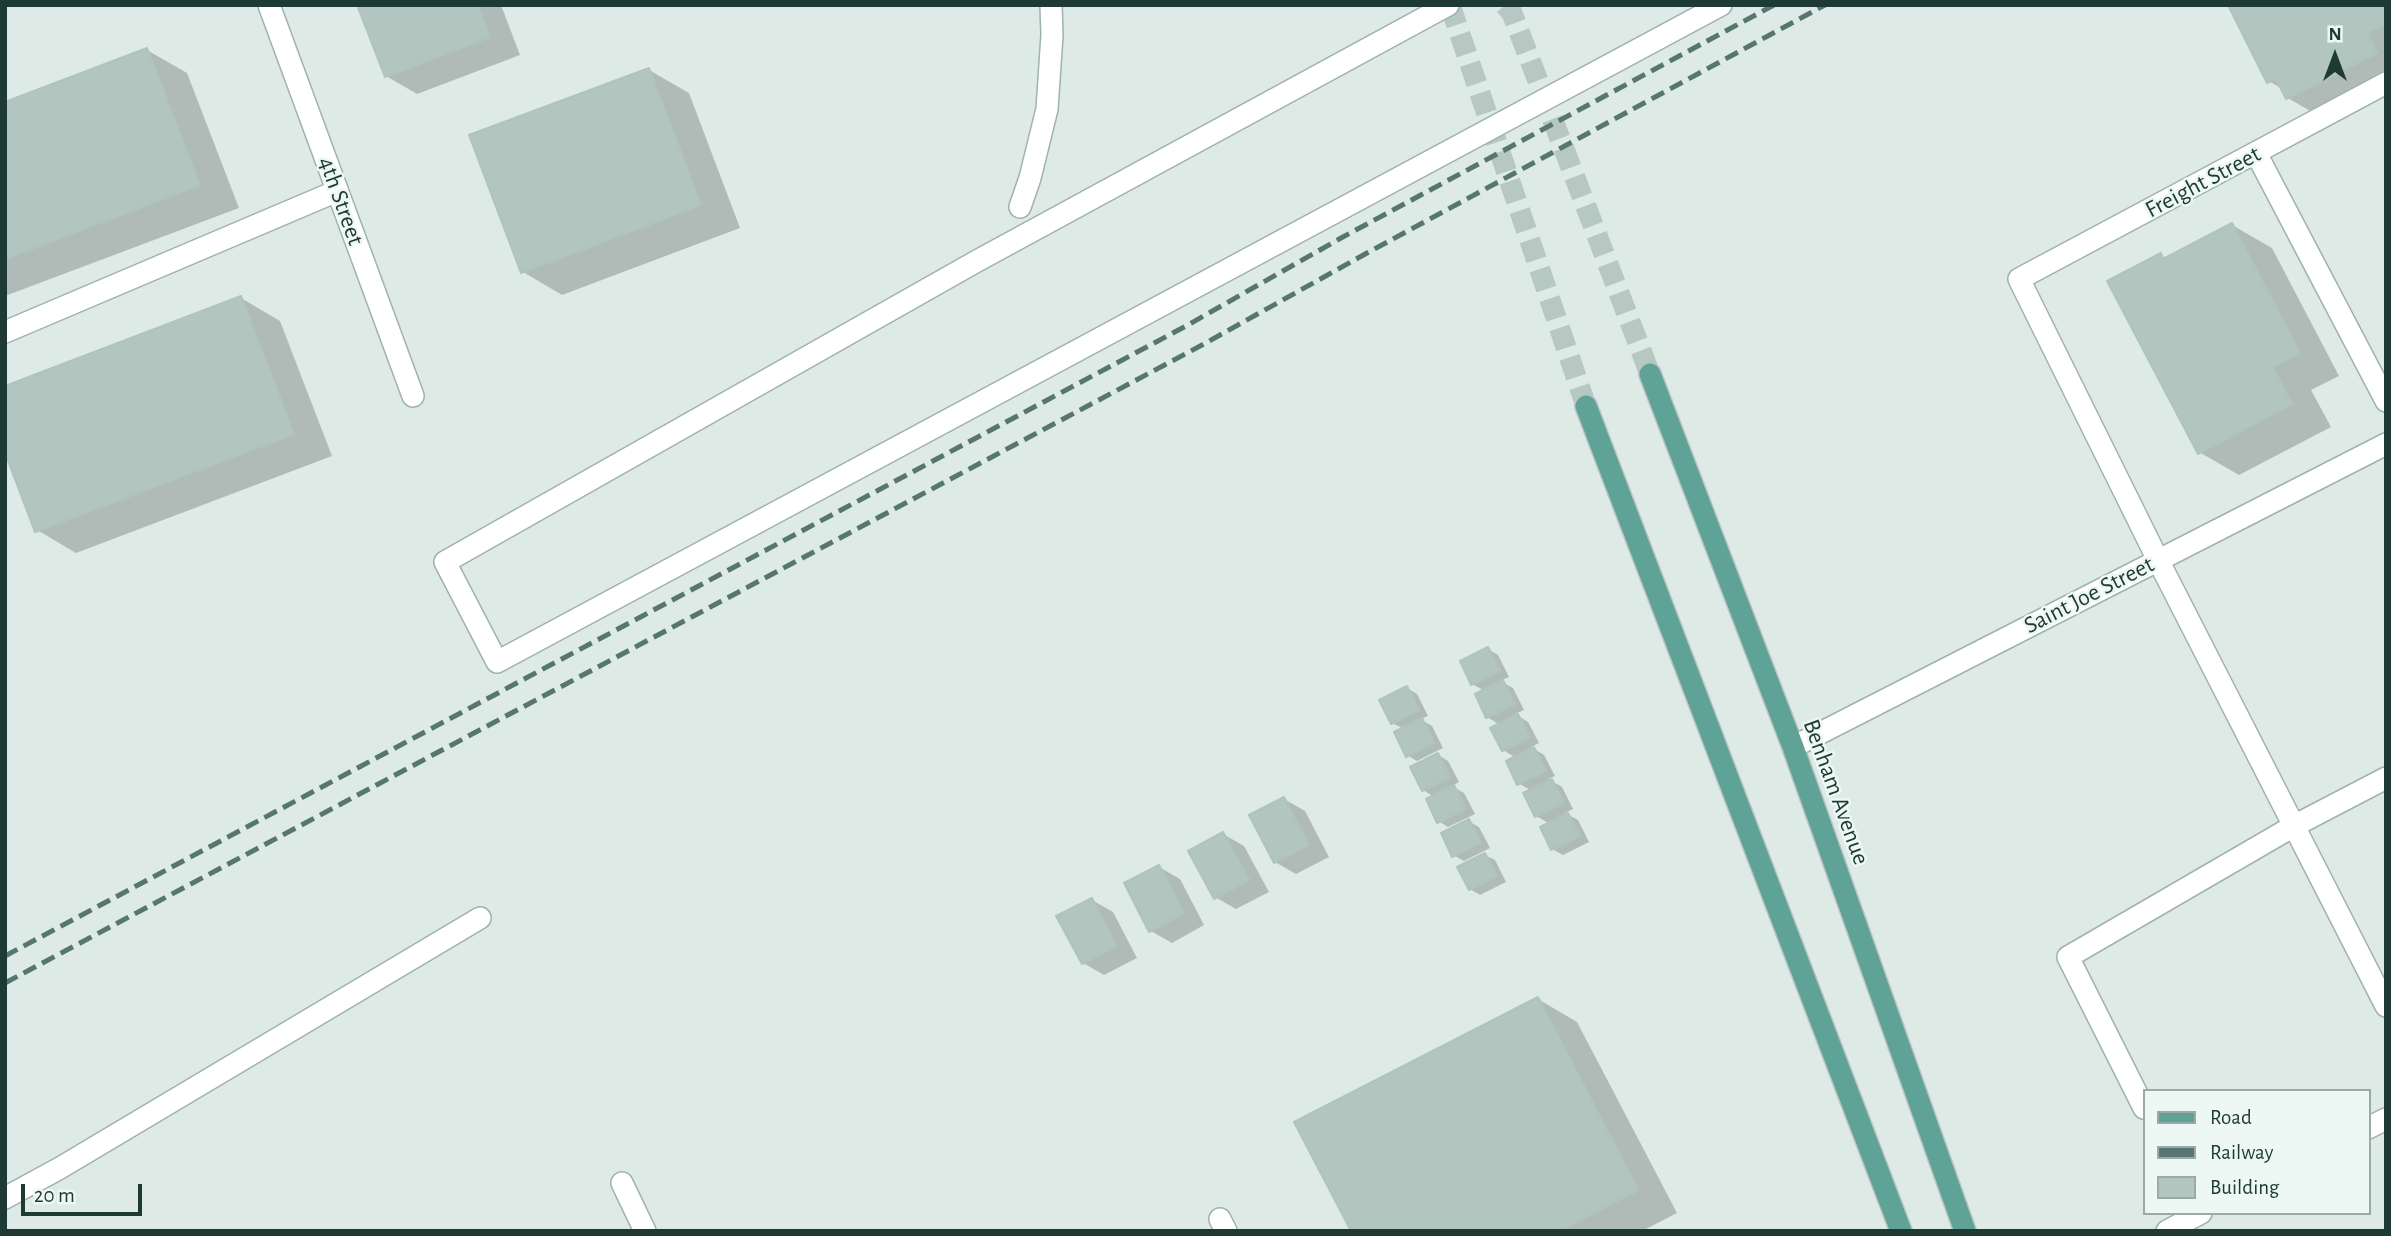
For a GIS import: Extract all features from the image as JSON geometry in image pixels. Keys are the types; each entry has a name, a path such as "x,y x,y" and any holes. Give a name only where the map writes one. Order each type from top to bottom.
{"main road":[{"name":"Benham Avenue","path":"1650,373 1793,747 1965,1231"},
{"path":"1586,406 1901,1231"}],"street":[{"name":"4th Street","path":"269,5 413,396"},
{"path":"1020,207 1047,109 1052,35 1051,5"},
{"path":"1448,5 977,261 445,562 497,662 1721,5"},
{"name":"Freight Street","path":"2158,560 2019,279 2386,83"},
{"path":"2256,153 2386,401"},
{"path":"5,332 337,191"},
{"name":"Saint Joe Street","path":"1793,747 2386,444"},
{"path":"2158,560 2292,827 2386,1006"},
{"path":"2142,1104 2068,957 2292,827 2386,778"},
{"path":"5,1198 480,918"},
{"path":"2370,1127 2386,1119"},
{"path":"622,1183 645,1231"},
{"path":"2167,1231 2200,1218"}],"building":[{"path":"357,5 478,5 490,37 385,77"},
{"path":"2228,5 2386,5 2386,23 2367,33 2377,53 2286,99 2276,79 2267,83"},
{"path":"147,48 200,185 5,259 5,102"},
{"path":"649,68 701,205 521,273 469,135"},
{"path":"2232,223 2300,353 2273,367 2292,404 2198,454 2107,281 2161,253 2163,259"},
{"path":"241,296 294,434 35,532 5,453 5,386"},
{"path":"1488,647 1500,671 1471,685 1460,661"},
{"path":"1503,680 1515,704 1486,718 1475,694"},
{"path":"1407,686 1419,710 1391,724 1379,700"},
{"path":"1518,714 1530,737 1502,751 1490,728"},
{"path":"1422,718 1434,743 1406,757 1394,732"},
{"path":"1534,747 1546,771 1517,785 1506,761"},
{"path":"1438,753 1450,777 1422,791 1410,767"},
{"path":"1552,779 1564,803 1535,817 1523,793"},
{"path":"1454,785 1466,809 1437,823 1426,799"},
{"path":"1284,797 1309,845 1274,863 1249,815"},
{"path":"1568,813 1580,836 1551,850 1540,827"},
{"path":"1469,819 1481,843 1452,857 1441,833"},
{"path":"1223,832 1249,880 1214,899 1188,851"},
{"path":"1485,853 1497,876 1469,890 1457,867"},
{"path":"1159,865 1184,913 1149,932 1124,883"},
{"path":"1092,898 1117,946 1082,964 1056,916"},
{"path":"1538,997 1638,1190 1559,1231 1351,1231 1294,1122"}],"tunnel":[{"path":"1450,5 1586,406"},
{"path":"1505,5 1512,13 1650,374"}],"railway":[{"path":"5,956 1186,326 1341,238 1774,5"},
{"path":"5,983 1202,345 1825,5"}]}
